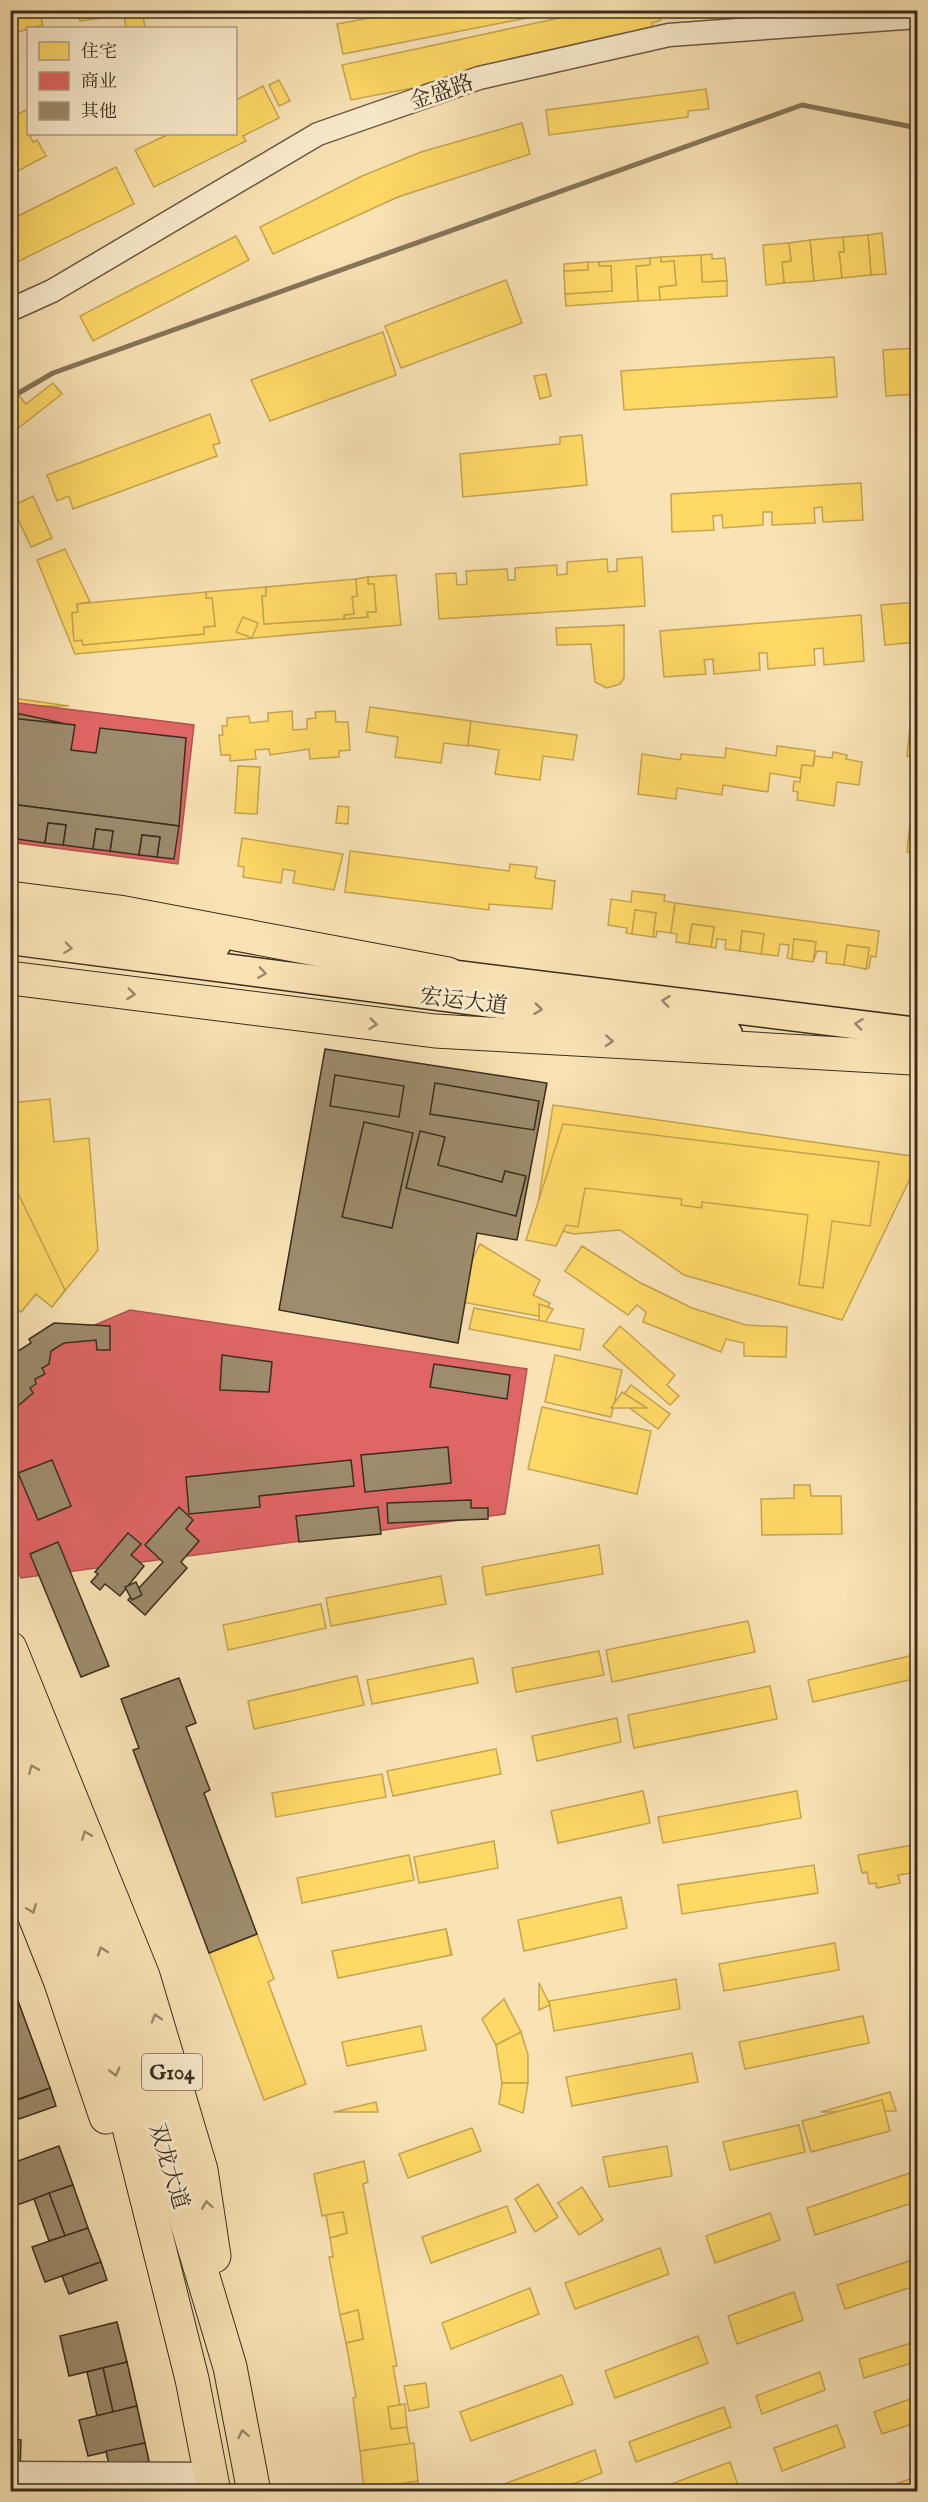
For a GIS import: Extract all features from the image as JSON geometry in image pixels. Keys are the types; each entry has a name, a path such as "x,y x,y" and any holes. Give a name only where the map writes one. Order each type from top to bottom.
{"highway":[{"path":"10,898 119,912 448,974"},
{"path":"10,978 315,1018 435,1031 916,1049"},
{"name":"G104","path":"10,1648 143,1976 201,2170 230,2367"},
{"name":"双龙大道","path":"10,1714 71,1861 111,2011 213,2483"},
{"name":"双龙大道","path":"10,1781 111,2011 230,2367 254,2492"},
{"name":"G104","path":"10,1854 60,1980 192,2379"}],"main road":[{"name":"宏运大道","path":"10,919 448,974 916,1049"},
{"name":"宏运大道","path":"10,940 916,1049"}],"street":[{"name":"金盛路","path":"10,310 52,291 318,134 479,78 669,35 918,17"},
{"path":"10,2474 213,2483"}],"building: 住宅":[{"path":"10,10 39,10 43,25 27,27 27,29 10,34"},
{"path":"78,10 142,10 145,27 126,27 124,15 80,21"},
{"path":"105,10 124,10 125,15 106,17"},
{"path":"410,10 568,10 343,54 337,24"},
{"path":"596,10 658,10 661,20 652,23 655,34 351,100 342,65"},
{"path":"279,80 290,101 279,106 269,85"},
{"path":"263,86 279,118 243,136 246,141 154,187 135,150 167,135 237,135 237,99"},
{"path":"706,89 709,109 688,111 688,117 549,135 546,110"},
{"path":"27,110 27,135 32,135 30,136 33,142 37,140 46,156 12,174 10,118"},
{"path":"522,123 530,154 398,197 273,254 260,227 362,176 421,152"},
{"path":"116,167 134,204 13,264 10,260 10,220"},
{"path":"882,233 886,274 871,275 868,235"},
{"path":"868,235 871,275 842,278 839,252 844,252 843,237"},
{"path":"236,236 249,260 93,341 80,316"},
{"path":"843,237 844,252 839,252 842,278 814,281 810,240"},
{"path":"810,240 814,281 784,283 782,262 791,261 789,243"},
{"path":"789,243 791,261 782,262 784,283 766,285 763,245"},
{"path":"712,254 712,259 725,258 727,281 702,282 701,255"},
{"path":"701,255 702,282 727,281 727,296 660,300 659,287 676,285 674,261 661,262 661,257"},
{"path":"661,257 661,262 674,261 676,285 659,287 660,300 638,301 636,266 650,265 650,258"},
{"path":"650,258 650,265 636,266 638,301 566,306 565,294 612,291 611,266 599,266 599,262"},
{"path":"588,262 588,270 564,271 564,264"},
{"path":"588,262 599,262 599,266 611,266 612,291 565,294 564,271 588,270"},
{"path":"506,280 522,323 401,368 385,326"},
{"path":"383,332 396,375 270,421 251,380"},
{"path":"918,348 918,394 886,396 883,350"},
{"path":"834,357 837,397 624,410 621,371"},
{"path":"546,374 551,396 540,399 534,376"},
{"path":"53,383 62,394 12,433 10,430 10,398 17,393 26,404"},
{"path":"210,414 220,443 213,445 217,456 73,509 69,496 57,501 47,475"},
{"path":"582,435 587,485 463,497 460,454 560,444 560,437"},
{"path":"861,483 863,520 823,522 822,507 814,508 815,523 772,525 772,512 763,512 763,525 723,528 722,515 713,516 714,530 672,532 671,494"},
{"path":"33,496 52,538 31,547 12,506"},
{"path":"65,549 90,602 77,604 78,612 72,613 74,641 82,640 83,645 204,634 204,627 215,626 212,598 206,598 206,592 266,587 266,596 262,596 264,624 368,617 367,612 376,612 374,584 368,584 368,577 396,575 401,625 75,654 37,560"},
{"path":"642,557 645,606 439,619 436,574 456,573 457,585 467,584 466,571 507,569 508,580 515,580 515,568 557,565 557,575 567,574 567,562 607,559 608,572 617,571 617,559"},
{"path":"368,577 368,584 374,584 376,612 367,612 368,617 344,619 344,615 354,614 352,597 357,596 356,579"},
{"path":"356,579 357,596 352,597 354,614 344,615 344,619 264,624 262,596 266,596 266,587"},
{"path":"206,592 206,598 212,598 215,626 204,627 204,634 83,645 82,640 74,641 72,613 78,612 77,604"},
{"path":"918,602 918,642 885,645 881,605"},
{"path":"861,615 864,661 824,665 823,648 814,649 815,665 768,669 767,653 759,653 760,670 714,674 713,659 704,660 706,674 664,677 660,631"},
{"path":"243,617 258,623 252,638 236,632"},
{"path":"624,625 624,678 620,684 607,688 595,682 591,644 557,645 556,628"},
{"path":"10,672 16,673 13,698 69,706 10,706"},
{"path":"370,707 471,721 468,746 444,743 441,763 395,757 398,737 366,732"},
{"path":"292,711 293,730 307,729 307,719 316,718 315,712 335,711 336,722 348,722 350,750 339,751 339,757 310,759 309,749 270,755 269,749 255,750 256,759 230,761 230,755 221,755 219,735 223,735 222,726 227,726 227,718 249,716 250,723 268,721 268,713"},
{"path":"471,721 577,735 573,760 543,756 540,780 495,774 499,750 468,745"},
{"path":"910,726 918,727 918,764 913,764 914,757 907,756"},
{"path":"777,746 815,751 813,766 802,765 800,778 770,773 768,792 723,785 722,795 677,788 676,799 638,794 642,754 680,760 681,754 725,758 726,748 776,756"},
{"path":"833,752 847,755 846,759 862,762 859,785 837,782 834,806 797,800 798,792 793,791 794,781 800,782 802,765 813,766 815,756 832,758"},
{"path":"238,766 260,767 257,814 235,813"},
{"path":"338,806 349,807 348,824 336,823"},
{"path":"910,823 918,824 918,854 907,852"},
{"path":"242,838 343,854 334,890 293,883 295,871 283,869 281,883 243,877 244,867 238,866"},
{"path":"350,851 509,871 510,864 537,867 535,878 555,881 552,909 489,904 489,910 345,892"},
{"path":"632,891 665,895 664,901 675,903 671,933 657,931 656,937 653,937 656,913 635,910 632,934 626,933 627,928 608,925 611,899 631,902"},
{"path":"675,903 879,931 876,957 871,956 869,968 866,969 869,948 847,945 844,965 826,963 827,952 817,951 813,962 816,942 794,939 792,959 787,958 789,945 780,944 778,956 761,954 764,934 742,931 740,951 725,949 726,940 717,939 716,948 711,947 714,927 692,924 689,944 676,942 677,934 671,933"},
{"path":"635,910 656,913 653,937 632,934"},
{"path":"692,924 714,927 711,947 689,944"},
{"path":"742,931 764,934 761,954 740,951"},
{"path":"794,939 816,942 813,962 792,959"},
{"path":"847,945 869,948 866,969 844,965"},
{"path":"50,1099 54,1142 89,1138 98,1250 52,1307 36,1294 21,1312 10,1302 10,1103"},
{"path":"553,1105 918,1157 918,1162 842,1320 684,1275 620,1230 574,1234 535,1224"},
{"path":"563,1124 879,1162 870,1226 832,1221 823,1288 799,1285 808,1215 702,1202 702,1208 681,1205 682,1199 585,1188 578,1227 566,1225 556,1246 526,1240"},
{"path":"13,1183 65,1290 52,1307 36,1294 21,1312 10,1302 10,1186"},
{"path":"480,1244 540,1280 533,1295 550,1303 543,1317 462,1302 471,1262"},
{"path":"582,1246 639,1282 692,1308 746,1325 787,1327 786,1357 744,1356 744,1343 726,1339 721,1352 643,1322 646,1312 637,1305 628,1315 565,1271"},
{"path":"539,1304 553,1309 545,1323 539,1323"},
{"path":"474,1308 584,1329 580,1350 469,1329"},
{"path":"620,1326 675,1375 667,1385 679,1396 670,1405 603,1346"},
{"path":"555,1355 622,1370 611,1417 545,1402"},
{"path":"631,1385 670,1414 658,1429 619,1400"},
{"path":"622,1392 647,1408 611,1408"},
{"path":"542,1407 651,1431 637,1494 528,1469"},
{"path":"794,1485 810,1485 811,1496 841,1496 842,1534 762,1535 761,1499 794,1498"},
{"path":"599,1545 603,1574 486,1595 482,1567"},
{"path":"441,1576 446,1604 331,1626 326,1598"},
{"path":"321,1604 326,1628 228,1650 223,1625"},
{"path":"748,1621 755,1652 612,1682 606,1650"},
{"path":"599,1651 604,1675 516,1692 512,1668"},
{"path":"918,1654 918,1678 813,1702 808,1680"},
{"path":"473,1658 478,1683 372,1704 367,1680"},
{"path":"357,1676 364,1705 254,1729 248,1701"},
{"path":"770,1686 777,1719 634,1748 628,1715"},
{"path":"617,1718 621,1742 537,1761 532,1736"},
{"path":"496,1749 501,1774 393,1796 387,1771"},
{"path":"382,1774 386,1797 276,1817 272,1793"},
{"path":"643,1791 650,1823 558,1843 551,1811"},
{"path":"797,1791 801,1818 663,1843 658,1817"},
{"path":"494,1841 498,1868 419,1883 414,1857"},
{"path":"918,1844 918,1872 898,1875 900,1883 877,1888 876,1883 869,1884 867,1872 862,1873 858,1855"},
{"path":"409,1855 414,1880 302,1903 297,1878"},
{"path":"814,1865 818,1893 682,1914 678,1885"},
{"path":"621,1897 627,1928 524,1951 518,1920"},
{"path":"446,1929 452,1955 338,1977 333,1951"},
{"path":"446,1929 451,1955 338,1978 332,1951"},
{"path":"257,1934 274,1979 268,1982 306,2084 264,2100 209,1953"},
{"path":"835,1943 839,1970 724,1991 719,1964"},
{"path":"676,1979 680,2009 554,2031 549,2001"},
{"path":"539,1983 550,2005 539,2010"},
{"path":"504,1999 521,2032 496,2045 482,2019"},
{"path":"863,2016 869,2043 745,2069 739,2042"},
{"path":"421,2026 426,2050 347,2066 342,2042"},
{"path":"521,2032 528,2055 528,2083 502,2083 496,2045"},
{"path":"692,2053 698,2082 572,2106 566,2077"},
{"path":"502,2083 528,2083 523,2113 499,2104"},
{"path":"890,2092 896,2111 821,2112"},
{"path":"882,2100 890,2131 811,2152 802,2121"},
{"path":"376,2102 378,2112 334,2112"},
{"path":"799,2125 805,2152 730,2170 723,2142"},
{"path":"472,2128 481,2151 408,2178 399,2154"},
{"path":"667,2146 672,2176 609,2187 603,2157"},
{"path":"364,2161 368,2182 363,2184 397,2366 393,2366 400,2405 388,2407 391,2429 407,2427 410,2444 360,2451 353,2398 356,2397 346,2343 363,2339 358,2310 340,2315 329,2257 333,2257 330,2238 347,2233 343,2212 322,2216 314,2174"},
{"path":"910,2173 918,2201 815,2235 807,2208"},
{"path":"538,2184 558,2217 535,2232 515,2199"},
{"path":"582,2187 603,2220 579,2235 558,2203"},
{"path":"507,2206 516,2232 431,2263 422,2237"},
{"path":"343,2212 347,2233 330,2238 326,2215"},
{"path":"770,2213 780,2240 715,2263 706,2236"},
{"path":"660,2248 669,2274 575,2309 565,2283"},
{"path":"918,2258 918,2285 845,2309 837,2285"},
{"path":"530,2288 539,2314 451,2349 442,2323"},
{"path":"794,2292 803,2320 737,2344 728,2316"},
{"path":"358,2310 363,2339 346,2343 340,2315"},
{"path":"698,2336 708,2363 615,2398 605,2371"},
{"path":"918,2341 918,2361 864,2378 859,2359"},
{"path":"820,2372 825,2390 762,2414 756,2396"},
{"path":"562,2375 573,2404 471,2441 460,2412"},
{"path":"426,2383 429,2407 409,2411 404,2386"},
{"path":"918,2396 918,2422 882,2434 874,2412"},
{"path":"405,2404 407,2427 391,2429 388,2407"},
{"path":"724,2407 731,2427 636,2462 629,2442"},
{"path":"837,2425 845,2447 782,2471 774,2448"},
{"path":"414,2443 418,2481 379,2487 380,2492 364,2492 360,2451"},
{"path":"595,2450 602,2473 552,2492 483,2492"},
{"path":"730,2462 740,2491 738,2492 650,2492"},
{"path":"918,2476 918,2492 874,2492"},
{"path":"418,2481 419,2492 380,2492 379,2487"}],"building: 商业":[{"path":"10,702 194,725 178,864 10,842"},
{"path":"915,937 918,938 918,966 917,957 913,956"},
{"path":"130,1310 527,1369 505,1514 21,1578 10,1558 10,1361"}],"building: 其他":[{"path":"11,712 62,723 53,766 10,757"},
{"path":"10,718 75,725 71,750 96,753 100,728 186,738 179,826 10,804"},
{"path":"10,804 179,826 174,859 157,857 160,837 142,835 139,855 110,851 113,831 96,829 93,849 63,845 66,825 48,823 45,843 10,838"},
{"path":"48,823 66,825 63,845 45,843"},
{"path":"96,829 113,831 110,851 93,849"},
{"path":"142,835 160,837 157,857 139,855"},
{"path":"325,1049 547,1083 517,1240 477,1233 458,1343 279,1310"},
{"path":"335,1075 404,1086 399,1117 330,1106"},
{"path":"435,1083 539,1101 534,1130 430,1114"},
{"path":"364,1122 413,1133 392,1228 342,1217"},
{"path":"420,1131 445,1137 438,1165 502,1182 505,1171 526,1176 516,1216 406,1188"},
{"path":"54,1323 110,1326 110,1350 97,1350 96,1340 64,1343 51,1351 49,1364 42,1368 45,1374 35,1379 36,1384 30,1388 33,1393 13,1410 10,1407 10,1356 31,1343 29,1339"},
{"path":"222,1355 272,1362 269,1392 220,1390"},
{"path":"434,1364 510,1375 507,1399 430,1387"},
{"path":"448,1447 451,1483 365,1492 361,1455"},
{"path":"52,1460 71,1506 38,1520 18,1473"},
{"path":"351,1460 354,1486 259,1496 260,1507 189,1514 186,1477"},
{"path":"471,1500 471,1508 488,1508 488,1519 388,1523 387,1503"},
{"path":"179,1507 193,1520 186,1529 199,1541 181,1562 187,1568 145,1615 128,1600 163,1562 145,1545"},
{"path":"378,1507 381,1534 299,1542 296,1516"},
{"path":"128,1533 141,1544 131,1555 144,1566 120,1596 105,1584 100,1590 91,1582 98,1574 95,1572"},
{"path":"58,1542 109,1666 81,1677 30,1554"},
{"path":"136,1582 142,1595 132,1600 125,1587"},
{"path":"179,1678 196,1723 186,1727 210,1790 204,1793 257,1934 209,1953 133,1750 139,1748 121,1699"},
{"path":"10,1979 50,2088 10,2102 10,2064 14,2062 10,2053"},
{"path":"50,2088 56,2106 19,2119 12,2102"},
{"path":"59,2146 73,2185 17,2205 10,2187 10,2164"},
{"path":"73,2185 88,2228 65,2236 49,2193"},
{"path":"49,2193 65,2236 49,2241 34,2199"},
{"path":"88,2228 101,2262 45,2282 32,2247"},
{"path":"101,2262 107,2280 69,2294 62,2276"},
{"path":"117,2322 127,2362 69,2376 60,2336"},
{"path":"127,2362 137,2406 113,2412 103,2368"},
{"path":"103,2368 113,2412 97,2416 87,2372"},
{"path":"137,2406 145,2443 88,2456 79,2420"},
{"path":"10,2439 21,2440 20,2471 10,2471"},
{"path":"145,2443 149,2461 110,2470 106,2451"}],"waterway":[{"path":"10,398 53,373 802,105 918,128"}]}
